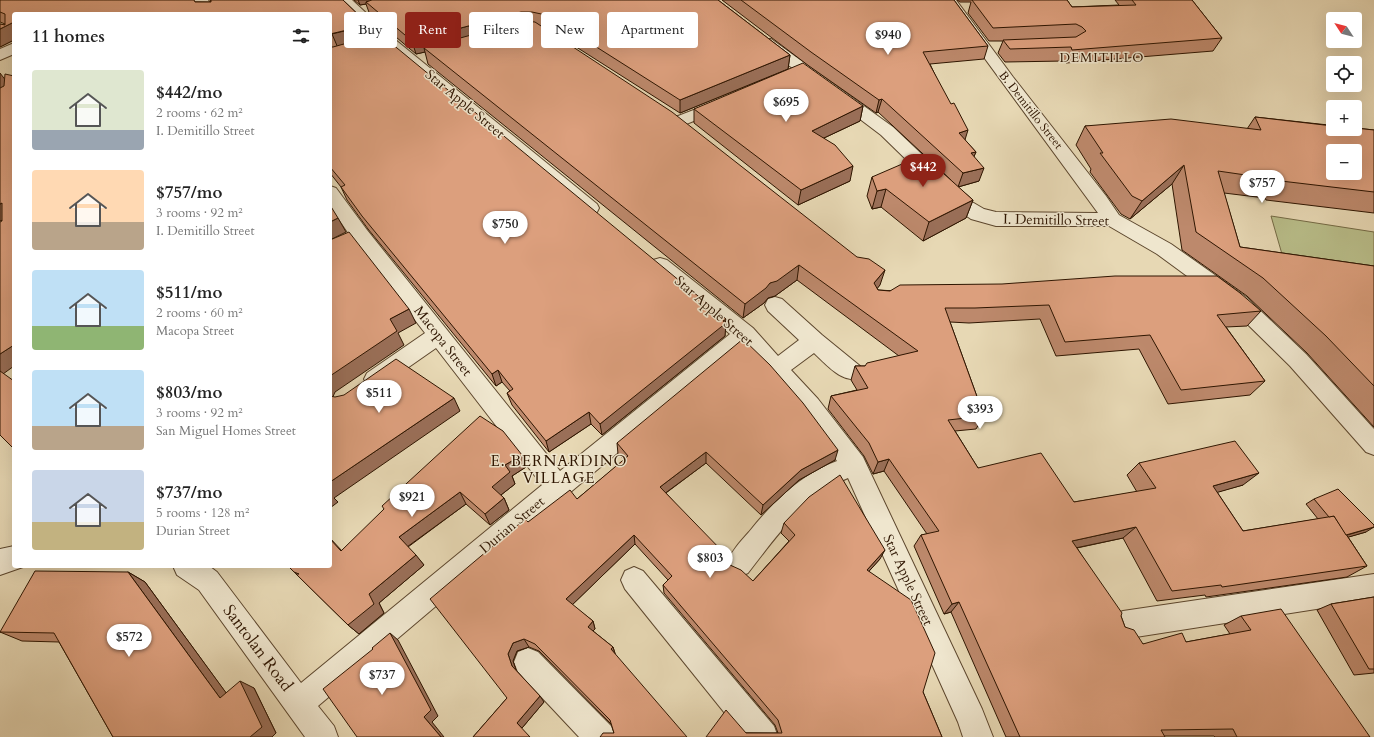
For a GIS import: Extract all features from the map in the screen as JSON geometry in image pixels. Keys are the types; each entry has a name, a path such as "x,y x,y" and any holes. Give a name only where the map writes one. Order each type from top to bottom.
{"street":[{"path":"201,0 209,12"},
{"path":"952,4 974,7"},
{"name":"B. Demitillo Street","path":"952,4 1099,200 1112,220"},
{"name":"Star Apple Street","path":"357,7 380,42 422,59 602,217"},
{"name":"I. Demitillo Street","path":"753,33 794,73 887,131 965,206 978,214 996,219 1112,220 1164,249 1239,303 1298,360 1374,445"},
{"path":"984,48 1001,48"},
{"path":"0,55 12,49"},
{"path":"678,123 736,98"},
{"name":"Macopa Street","path":"332,196 352,240 438,335 558,487"},
{"name":"Star Apple Street","path":"649,256 744,334 810,406 854,465 969,712 978,737"},
{"path":"1179,283 1210,281"},
{"path":"775,305 814,341 852,372"},
{"name":"Durian Street","path":"300,704 558,487 744,334"},
{"path":"357,391 438,335"},
{"path":"776,369 814,341"},
{"path":"739,564 773,523 806,489 836,470 854,465"},
{"path":"0,562 12,559"},
{"name":"Santolan Road","path":"189,568 208,581 324,737"},
{"path":"634,580 763,737"},
{"path":"1123,624 1374,587"},
{"path":"528,662 600,737"}],"green space":[{"path":"1271,216 1374,232 1374,282 1286,268"}],"building":[{"path":"0,0 194,0 195,2 211,2 211,0 343,0 355,12 344,12 344,31 332,34 332,12 12,12 12,23 0,29 0,24 5,25 5,14 0,12"},
{"path":"372,0 718,0 790,55 680,100 598,48 599,12 541,12 541,14 533,12 469,12 469,26 461,28 461,12 405,12 405,35 397,28 397,12 378,12 366,2"},
{"path":"741,0 954,0 988,46 923,52 951,104 954,103 968,130 959,133 976,152 971,153 984,168 963,173 882,99 879,100"},
{"path":"972,0 1067,0 1072,7 1136,5 1132,0 1192,0 1222,38 1072,50 1071,47 1010,49 1003,40 1076,37 1086,31 1076,24 993,28"},
{"path":"533,22 535,22 541,26 541,48 575,48 672,112 857,257 869,259 885,270 874,283 878,290 890,291 900,285 1002,284 1115,276 1217,276 1240,293 1261,311 1217,315 1265,381 1181,390 1150,335 1065,342 1049,305 945,308 984,416 948,420 978,468 1041,453 1074,502 1156,488 1139,463 1235,441 1259,473 1213,486 1243,531 1334,516 1367,566 1222,587 1221,585 1172,591 1136,527 1072,541 1122,613 1121,616 1125,627 1134,630 1143,644 1182,633 1186,642 1251,630 1241,616 1281,609 1370,737 1237,737 1233,729 1161,730 1165,737 1020,737 959,602 952,604 921,535 939,531 889,459 878,462 869,443 831,396 868,388 855,366 865,366 867,363 918,351 799,265 777,281 770,283 766,288 745,304 424,48 461,48 461,38 469,36 469,48 533,48"},
{"path":"344,44 344,48 397,48 726,319 723,321 726,323 600,424 589,412 546,441 507,393 513,389 498,370 492,374 362,216 341,187 345,185 332,169 332,47"},
{"path":"803,63 863,106 812,131 835,145 853,166 801,190 694,109"},
{"path":"5,74 12,76 12,346 0,354 0,222 2,221 2,203 0,204 0,88 4,86"},
{"path":"1255,117 1326,125 1326,136 1362,136 1362,129 1374,130 1374,192 1281,181 1218,171 1240,247 1374,266 1374,386 1326,336 1263,278 1196,232 1184,165 1142,201 1132,196 1100,153 1103,153 1085,126 1171,119 1261,130"},
{"path":"923,155 973,200 929,222 886,189 877,191 872,177"},
{"path":"332,208 338,218 332,221"},
{"path":"349,232 409,309 390,319 397,331 332,375 332,239"},
{"path":"743,339 770,365 803,403 838,450 801,470 763,505 706,452 660,487 726,555 730,565 741,570 753,581 795,535 784,523 809,497 840,475 885,550 867,570 911,600 935,653 923,692 942,737 706,737 726,710 746,733 782,733 778,720 663,585 672,576 634,535 566,599 593,621 588,627 613,647 611,649 687,737 600,737 603,733 614,733 610,720 535,644 524,639 513,643 508,654 512,666 540,696 517,723 530,737 473,737 507,698 430,599 525,519 528,522 570,490 577,499 628,456 617,443"},
{"path":"396,359 454,398 332,481 332,396 344,395"},
{"path":"0,371 12,380 12,447 0,435"},
{"path":"480,416 503,431 522,455 505,465 510,472 492,487 504,498 485,514 460,492 399,537 416,555 369,594 374,604 348,625 296,574 299,574 290,568 332,568 332,541 341,551 384,509 382,506"},
{"path":"1338,489 1374,525 1374,527 1346,535 1334,516 1329,517 1314,499"},
{"path":"35,571 128,572 220,698 240,681 262,727 250,737 113,737 54,633 0,632"},
{"path":"1374,597 1374,669 1369,669 1331,604"},
{"path":"390,633 431,710 424,717 441,737 357,737 323,689 373,649 372,648"}],"district":[{"name":"DEMITILLO","path":"1102,58"},
{"name":"E. BERNARDINO VILLAGE","path":"559,470"}]}
